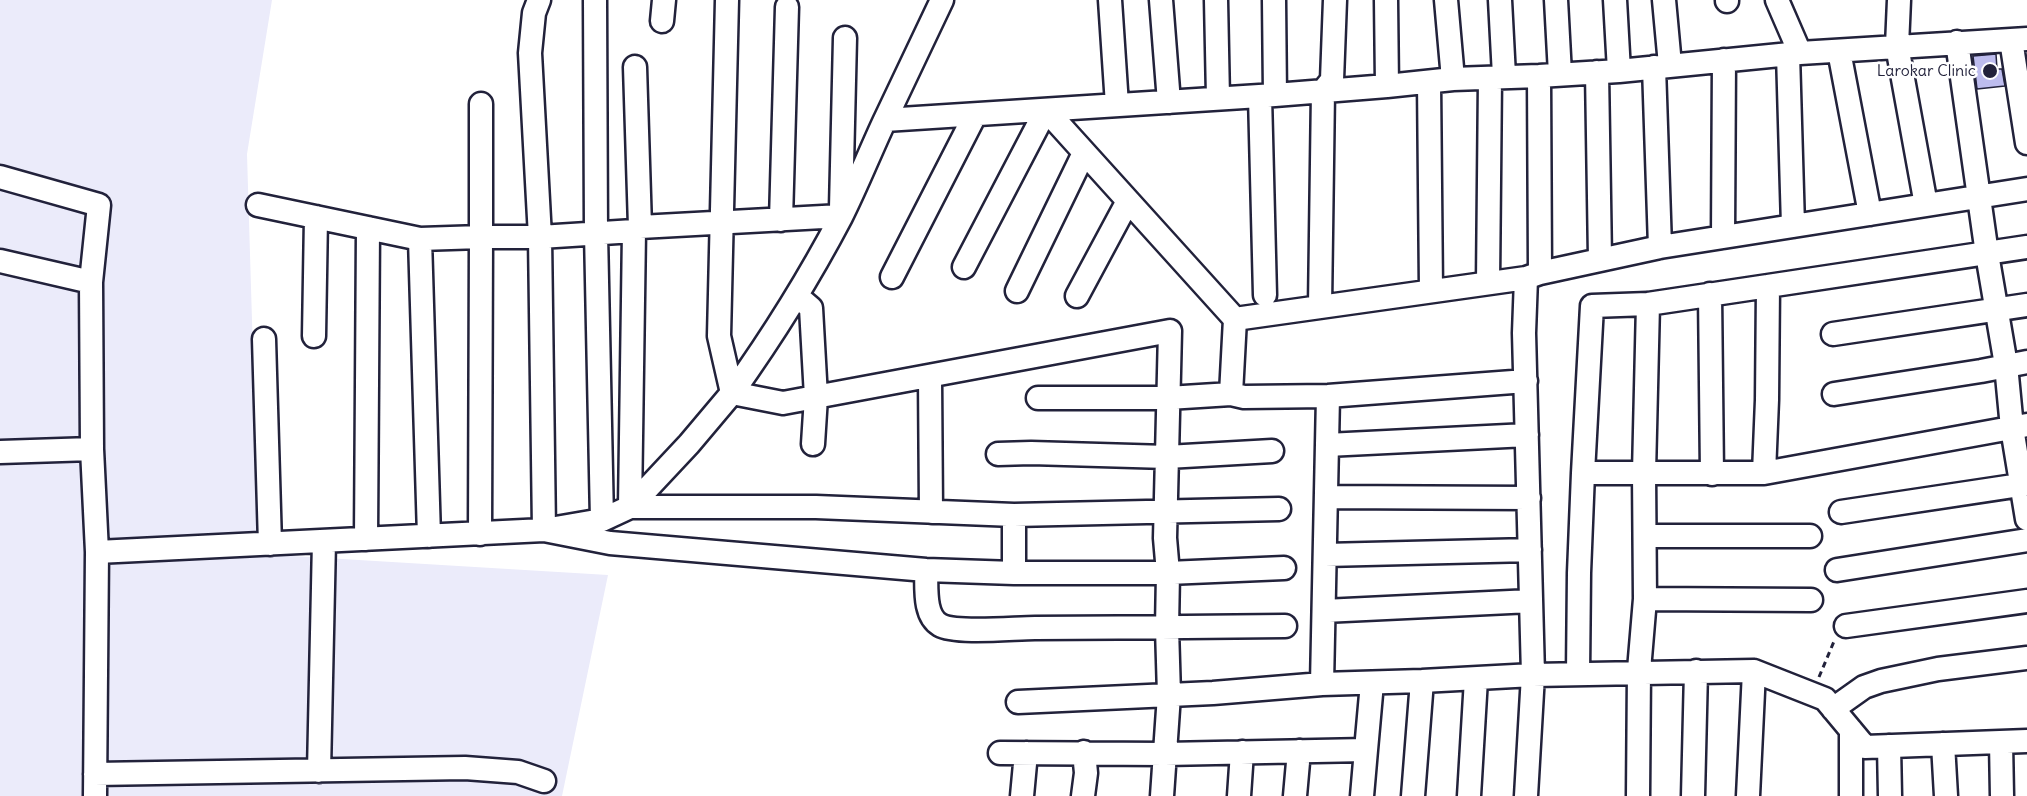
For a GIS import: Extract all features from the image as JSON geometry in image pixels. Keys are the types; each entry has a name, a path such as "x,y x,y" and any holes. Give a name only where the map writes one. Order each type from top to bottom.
{"street":[{"path":"539,0 534,14 530,53 540,237 544,530"},
{"path":"594,0 602,520"},
{"path":"727,0 719,336 732,393"},
{"path":"97,552 544,530 602,520 630,507 689,444 732,393 797,296 841,216 942,0"},
{"path":"1110,0 1117,105"},
{"path":"1161,0 1169,102"},
{"path":"1215,0 1218,98"},
{"path":"1265,295 1267,95 1274,0"},
{"path":"1320,306 1323,91 1332,80 1335,0"},
{"path":"1386,0 1387,86"},
{"path":"1446,0 1453,79"},
{"path":"1488,282 1500,0"},
{"path":"1526,796 1533,675 1524,333 1533,275 1556,0"},
{"path":"1600,259 1608,71 1615,0"},
{"path":"1660,247 1664,0"},
{"path":"1777,0 1794,54 1793,226"},
{"path":"1899,0 1897,46 1926,205"},
{"path":"781,220 788,7"},
{"path":"841,216 844,38"},
{"path":"885,120 1323,91 1453,79 1608,71 1794,54 2019,39 2027,143"},
{"path":"1957,42 1996,310 2017,363 2027,519"},
{"path":"1839,51 1870,214"},
{"path":"1723,237 1724,60"},
{"path":"630,507 637,229 636,67"},
{"path":"1429,82 1431,290"},
{"path":"480,534 481,104"},
{"path":"1046,110 1235,319 1232,394"},
{"path":"964,267 1046,110"},
{"path":"892,277 975,115"},
{"path":"1017,291 1084,153"},
{"path":"0,177 99,205 91,282 92,449 97,552 95,785 319,771 465,768 518,772 544,781"},
{"path":"1235,319 1533,275 1660,247 2027,189"},
{"path":"1077,296 1128,201"},
{"path":"258,205 420,239 540,237 841,216"},
{"path":"314,336 316,217"},
{"path":"366,539 368,228"},
{"path":"420,239 429,536"},
{"path":"1578,673 1579,573 1592,306 1648,304 2027,248"},
{"path":"0,261 91,282"},
{"path":"1764,473 1768,286"},
{"path":"1710,294 1712,474"},
{"path":"797,296 811,308 816,397 813,444"},
{"path":"1638,796 1639,672 1645,599 1644,473 1648,304"},
{"path":"1833,334 2027,305"},
{"path":"732,393 783,403 1170,331 1165,538 1168,573 1169,695 1162,796"},
{"path":"264,339 270,544"},
{"path":"1834,394 1981,371 2017,363"},
{"path":"930,377 931,512"},
{"path":"1038,398 1168,398 1232,394 1244,397 1329,396 1526,381"},
{"path":"1322,684 1329,396"},
{"path":"1583,472 1764,473 2020,427"},
{"path":"1327,445 1527,435"},
{"path":"0,452 92,449"},
{"path":"998,454 1167,457 1272,451"},
{"path":"1840,512 2024,485"},
{"path":"1326,497 1529,498"},
{"path":"630,507 816,507 1014,515 1167,513 1279,508"},
{"path":"1014,515 1014,573"},
{"path":"544,530 610,543 926,570 1014,573 1168,573 1284,568"},
{"path":"1645,536 1810,536"},
{"path":"1837,570 2027,540"},
{"path":"319,771 324,541"},
{"path":"1325,555 1530,550"},
{"path":"926,570 928,609 934,620 942,626 978,630 1285,626"},
{"path":"1645,599 1811,600"},
{"path":"1324,611 1531,601"},
{"path":"1846,626 2027,601"},
{"path":"1833,709 1864,687 1881,681 1938,669 2027,658"},
{"path":"1693,796 1696,671"},
{"path":"1748,796 1754,671"},
{"path":"1018,702 1169,695 1322,684 1372,684 1578,673 1754,671 1825,699 1864,747 2027,741"},
{"path":"1469,796 1476,679"},
{"path":"1413,796 1422,681"},
{"path":"1362,796 1372,684"},
{"path":"1851,730 1851,796"},
{"path":"2001,742 2002,796"},
{"path":"1943,744 1946,796"},
{"path":"1889,746 1890,796"},
{"path":"1000,753 1165,754 1366,750"},
{"path":"1295,796 1299,751"},
{"path":"1083,796 1086,773 1084,752"},
{"path":"1239,796 1242,752"},
{"path":"1022,796 1026,753"}],"path":[{"path":"1812,694 1834,639 1846,626"}],"shaded area":[{"path":"0,0 272,0 247,154 259,554 608,575 562,796 0,796"}],"building":[{"path":"1996,54 1997,69 2002,69 2005,86 1977,89 1973,56"}],"place":[{"name":"Larokar Clinic","path":"1990,71"}]}
